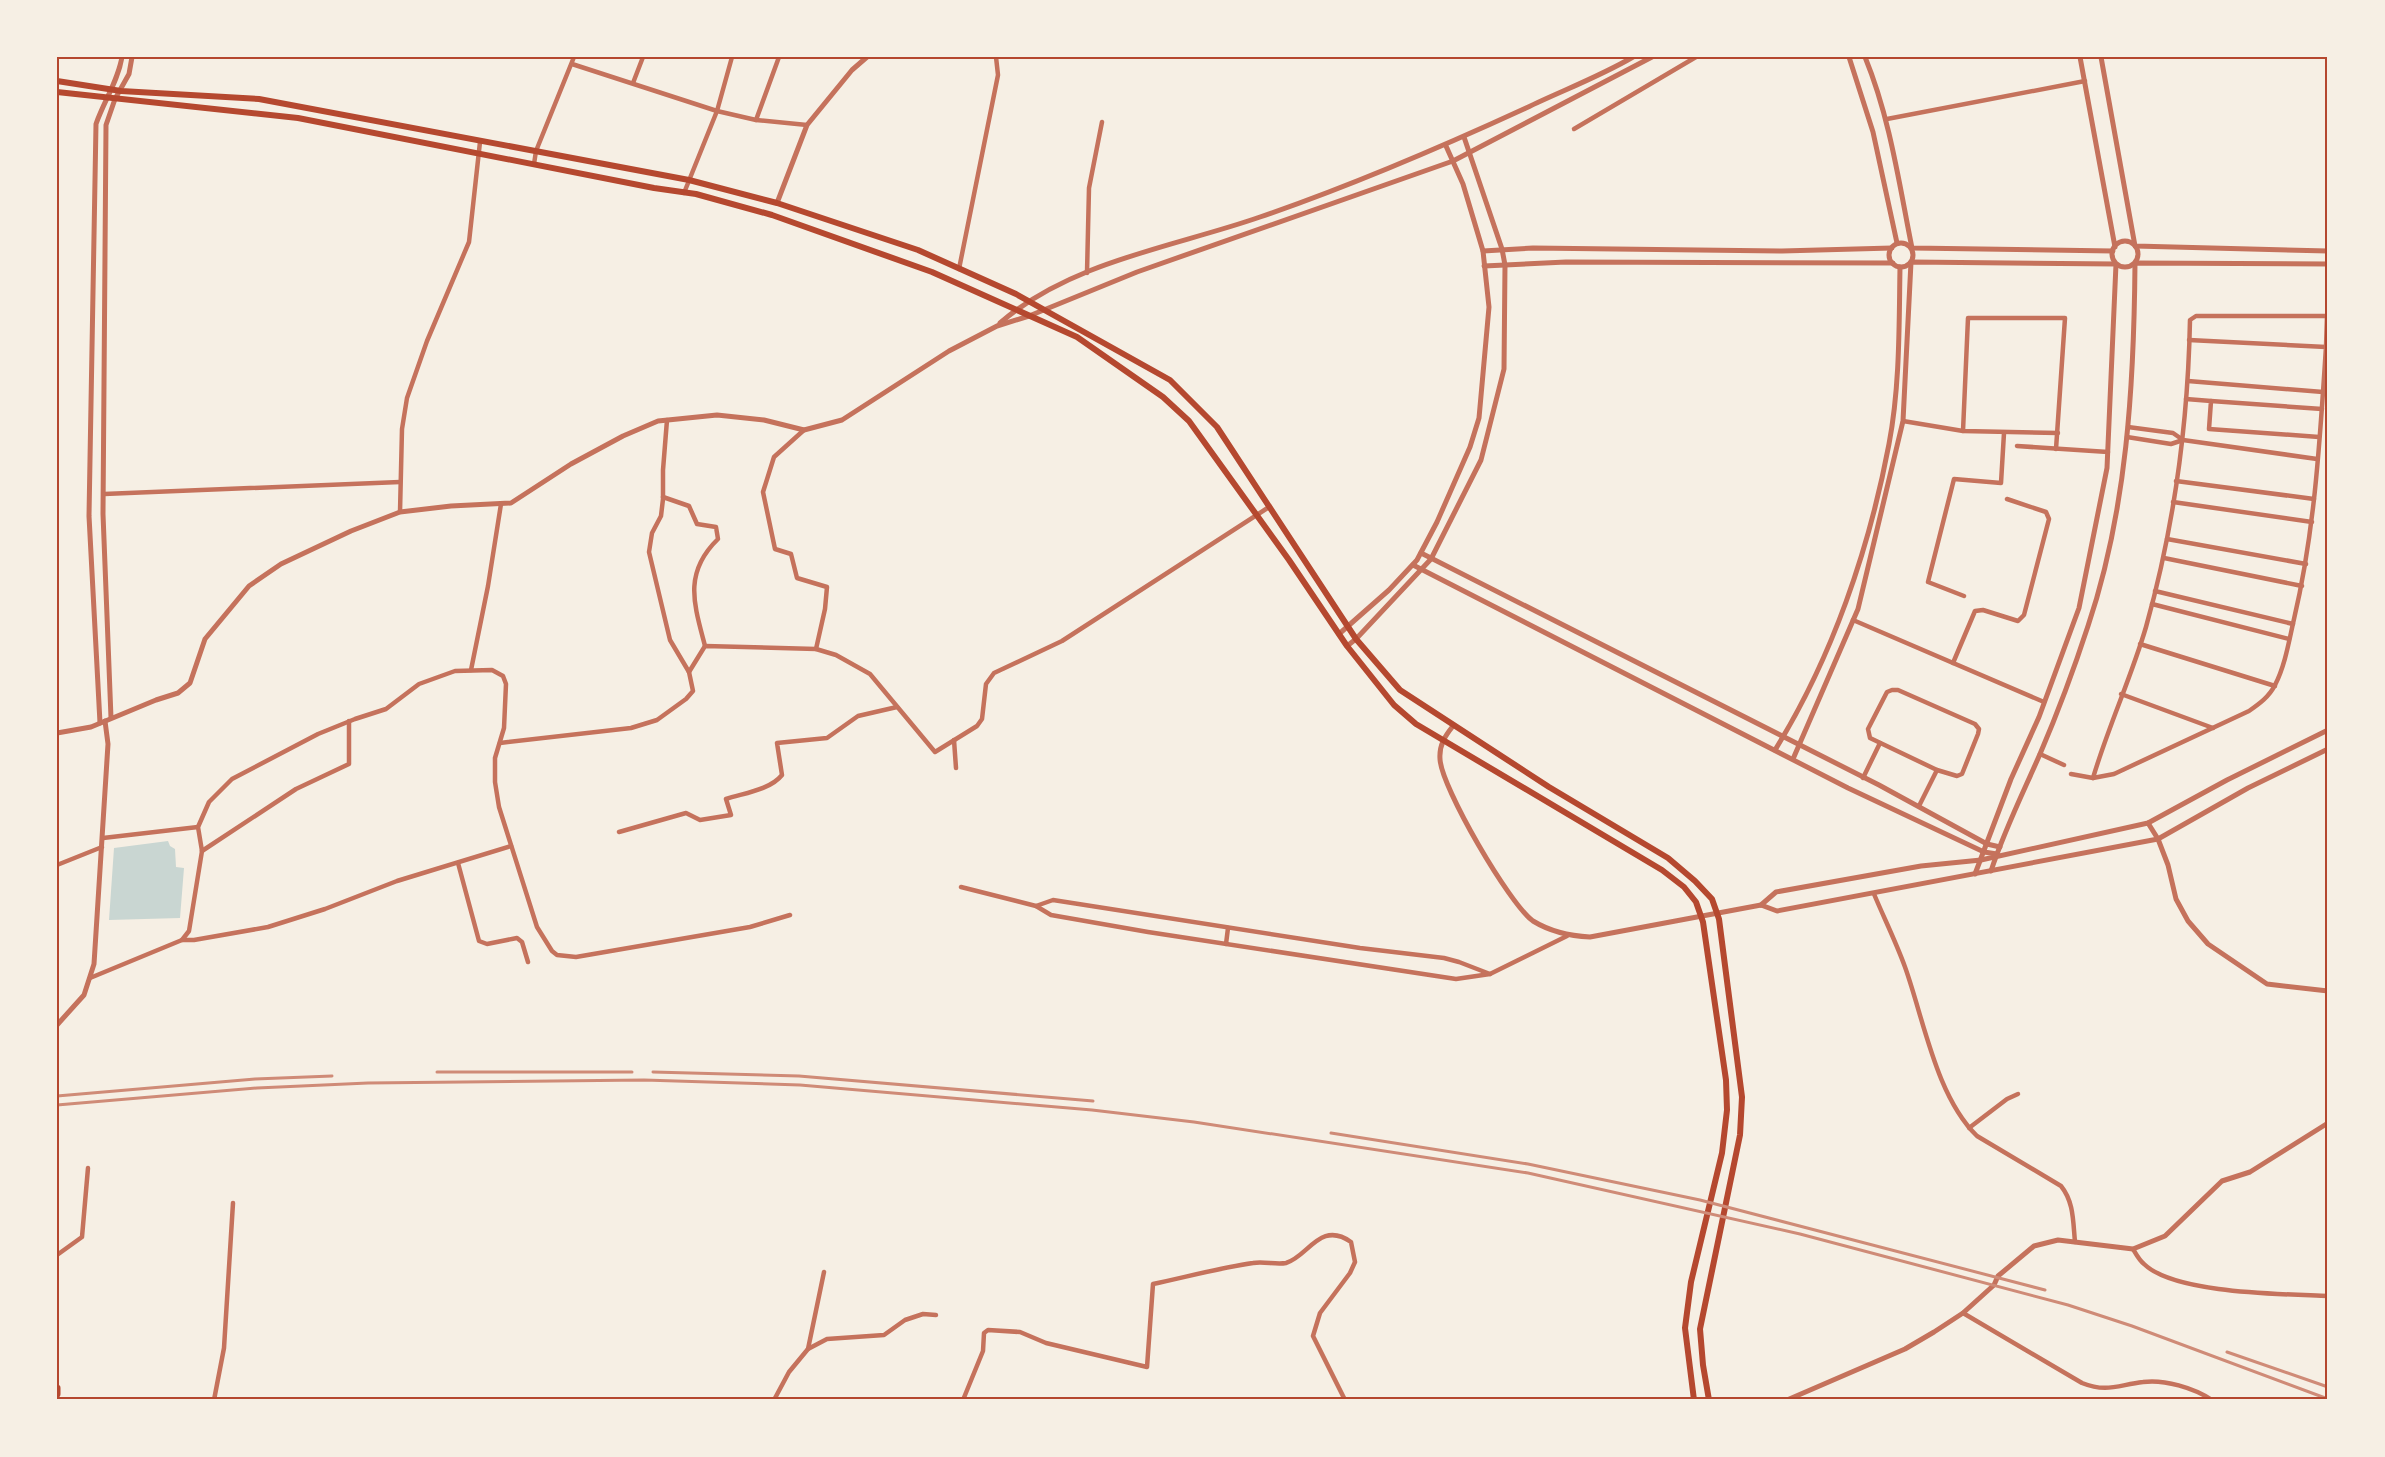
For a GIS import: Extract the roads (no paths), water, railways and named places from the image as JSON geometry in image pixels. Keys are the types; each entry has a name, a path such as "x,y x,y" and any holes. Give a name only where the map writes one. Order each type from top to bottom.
{"main road":[{"path":"57,81 121,91 260,99 689,180 777,203 918,250 996,284 1170,380 1217,427 1356,639 1400,690 1453,726 1668,858 1712,899 1719,919 1742,1097 1740,1135 1700,1329 1709,1400"},
{"path":"57,92 298,118 684,193 772,214 932,272 1077,337 1163,397 1189,421 1347,646 1394,705 1416,724 1662,870 1684,887 1696,902 1703,922 1726,1080 1727,1110 1722,1153 1691,1282 1685,1328 1694,1400"},
{"path":"57,1388 57,1394"}],"street":[{"path":"57,1025 84,994 94,964 103,846 108,744 89,516 96,124 105,98 120,71 122,57"},
{"path":"106,721 104,494 106,126 115,99 129,74 132,57"},
{"path":"534,164 574,57"},
{"path":"633,83 643,57"},
{"path":"684,193 717,111 732,57"},
{"path":"756,120 779,57"},
{"path":"777,203 807,125 852,70 867,57"},
{"path":"959,269 998,75 996,57"},
{"path":"1617,57 1622,63"},
{"path":"997,326 1015,310 1087,273 1154,249 1264,216 1446,146 1633,57"},
{"path":"816,649 825,609 827,587 797,578 791,554 775,549 763,492 774,457 804,430 842,420 949,351 997,326 1029,316 1137,272 1453,161 1652,57"},
{"path":"1574,129 1696,57"},
{"path":"1849,57 1873,132 1897,243"},
{"path":"1794,759 1798,745 1858,609 1903,421 1911,262 1914,256 1887,119 1865,57"},
{"path":"1975,874 2079,608 2107,468 2116,264 2113,260 2114,249 2080,57"},
{"path":"1991,871 2040,754 2088,625 2109,554 2127,437 2135,322 2135,263 2138,257 2101,57"},
{"path":"572,64 717,111 756,120 807,125"},
{"path":"1887,119 2085,81"},
{"path":"1087,273 1089,188 1102,122"},
{"path":"1347,646 1431,559 1481,460 1504,369 1505,265 1502,249 1464,137"},
{"path":"400,512 402,429 407,398 427,341 469,242 480,142"},
{"path":"1339,634 1389,590 1421,553 1470,447 1479,418 1489,307 1483,251 1463,184 1446,146"},
{"path":"1893,263 1889,256 1897,243 1904,243 1912,248 2114,249 2125,241 2135,246 2328,252"},
{"path":"1483,251 1595,248 1792,251 1892,248"},
{"path":"1484,266 1657,262 1893,263 1900,267"},
{"path":"1900,267 1911,262 2116,264 2128,267 2135,263 2328,264"},
{"path":"1775,750 1827,648 1866,545 1889,442 1899,355 1900,267"},
{"path":"2072,774 2093,778 2114,774 2213,728 2262,702 2275,686 2302,586 2312,522 2327,316 2196,316 2190,320 2183,440 2164,558 2140,644 2093,778"},
{"path":"1963,431 1968,318 2065,318 2056,449"},
{"path":"2189,340 2326,347"},
{"path":"2187,381 2323,392"},
{"path":"2186,399 2322,409"},
{"path":"2211,401 2209,429 2319,437"},
{"path":"57,733 76,731 106,721 156,700 170,697 186,688 190,683 205,639 249,586 281,564 351,531 400,512 451,506 501,504 519,500 571,464 623,436 658,421 717,415 764,420 804,430"},
{"path":"500,743 631,728 657,720 686,699 693,691 689,672 670,640 649,552 652,533 661,516 667,420"},
{"path":"1903,421 1963,431 2058,433"},
{"path":"2128,427 2173,433 2183,440"},
{"path":"1964,596 1928,582 1954,479 2001,483 2004,433"},
{"path":"2127,437 2171,444 2183,440 2318,459"},
{"path":"2017,446 2108,453"},
{"path":"2176,481 2314,499"},
{"path":"104,494 400,483"},
{"path":"663,497 689,506 697,524 716,527 718,539 705,552 696,569 694,604 705,646 689,672"},
{"path":"1953,663 1975,611 1983,610 2018,621 2024,615 2049,519 2046,512 2007,499"},
{"path":"2173,502 2312,522"},
{"path":"471,670 501,504"},
{"path":"705,646 816,649 836,655 870,674 935,752 977,726 982,719 986,684 994,673 1062,641 1269,507"},
{"path":"2167,539 2306,564"},
{"path":"1421,553 1919,806 1987,844 2000,847"},
{"path":"2164,558 2302,586"},
{"path":"1413,565 1848,788 1984,852 1996,855"},
{"path":"2155,591 2293,624"},
{"path":"2152,604 2289,639"},
{"path":"1853,620 2044,702"},
{"path":"2140,644 2275,686"},
{"path":"182,940 189,931 202,851 198,827 209,802 231,779 318,734 386,710 419,684 455,671 471,670 497,671 503,676 506,684 504,728 495,758 495,782 499,807 537,927 552,951 561,957 569,958 750,927 790,915"},
{"path":"1892,690 1898,690 1975,724 1978,729 1962,774 1957,776 1937,770 1880,743 1870,738 1868,729 1887,692 1892,690"},
{"path":"2121,694 2213,728"},
{"path":"620,832 686,813 700,820 731,815 726,799 765,787 778,781 782,775 777,744 827,738 858,716 897,707"},
{"path":"202,851 296,789 344,767 350,760 350,721"},
{"path":"1453,726 1443,740 1439,758 1444,779 1456,806 1494,870 1532,920 1567,936 1590,937 1761,905 1776,892 1921,866 1981,860 2148,823 2227,780 2328,730"},
{"path":"954,740 956,768"},
{"path":"1863,778 1880,743"},
{"path":"1761,905 1777,911 2158,839 2248,788 2328,749"},
{"path":"2040,754 2064,765"},
{"path":"1919,806 1937,770"},
{"path":"2148,823 2158,839 2168,865 2176,899 2188,921 2208,944 2267,984 2328,991"},
{"path":"103,838 198,827"},
{"path":"57,865 103,846"},
{"path":"90,978 182,940 214,938 268,927 325,909 397,881 511,846"},
{"path":"458,863 479,941 487,944 518,938 522,942 528,962"},
{"path":"961,886 1036,906 1051,915 1456,980 1490,974 1567,936"},
{"path":"1874,894 1904,964 1949,1095 1969,1128 1988,1144 2048,1176 2068,1194 2075,1242"},
{"path":"1036,906 1053,900 1228,928 1444,958 1490,974"},
{"path":"1226,944 1228,928"},
{"path":"1969,1128 2007,1099 2018,1094"},
{"path":"1787,1400 1905,1349 1964,1313 1994,1285 1998,1276 2034,1246 2058,1240 2133,1249 2164,1236 2222,1181 2250,1172 2328,1123"},
{"path":"57,1255 82,1237 88,1168"},
{"path":"214,1400 224,1348 233,1203"},
{"path":"963,1400 983,1351 984,1333 988,1330 1020,1332 1046,1343 1147,1367 1153,1284 1256,1262 1286,1263 1314,1240 1331,1236 1343,1237 1351,1242 1355,1262 1350,1273 1320,1313 1313,1336 1345,1400"},
{"path":"2133,1249 2143,1264 2157,1273 2195,1285 2246,1292 2328,1296"},
{"path":"808,1349 824,1272"},
{"path":"1964,1313 2096,1389 2160,1382 2205,1395 2212,1400"},
{"path":"774,1400 789,1372 808,1349 827,1339 884,1335 905,1320 923,1314 936,1315"}],"railway":[{"path":"437,1072 632,1072"},
{"path":"653,1072 799,1076 1093,1101"},
{"path":"57,1096 255,1079 332,1076"},
{"path":"57,1105 257,1088 368,1083 644,1080 800,1085 1092,1110 1194,1122 1528,1173 1800,1234 2068,1305 2132,1326 2328,1399"},
{"path":"1331,1133 1528,1164 1700,1200 2045,1290"},
{"path":"2227,1352 2328,1387"}]}
